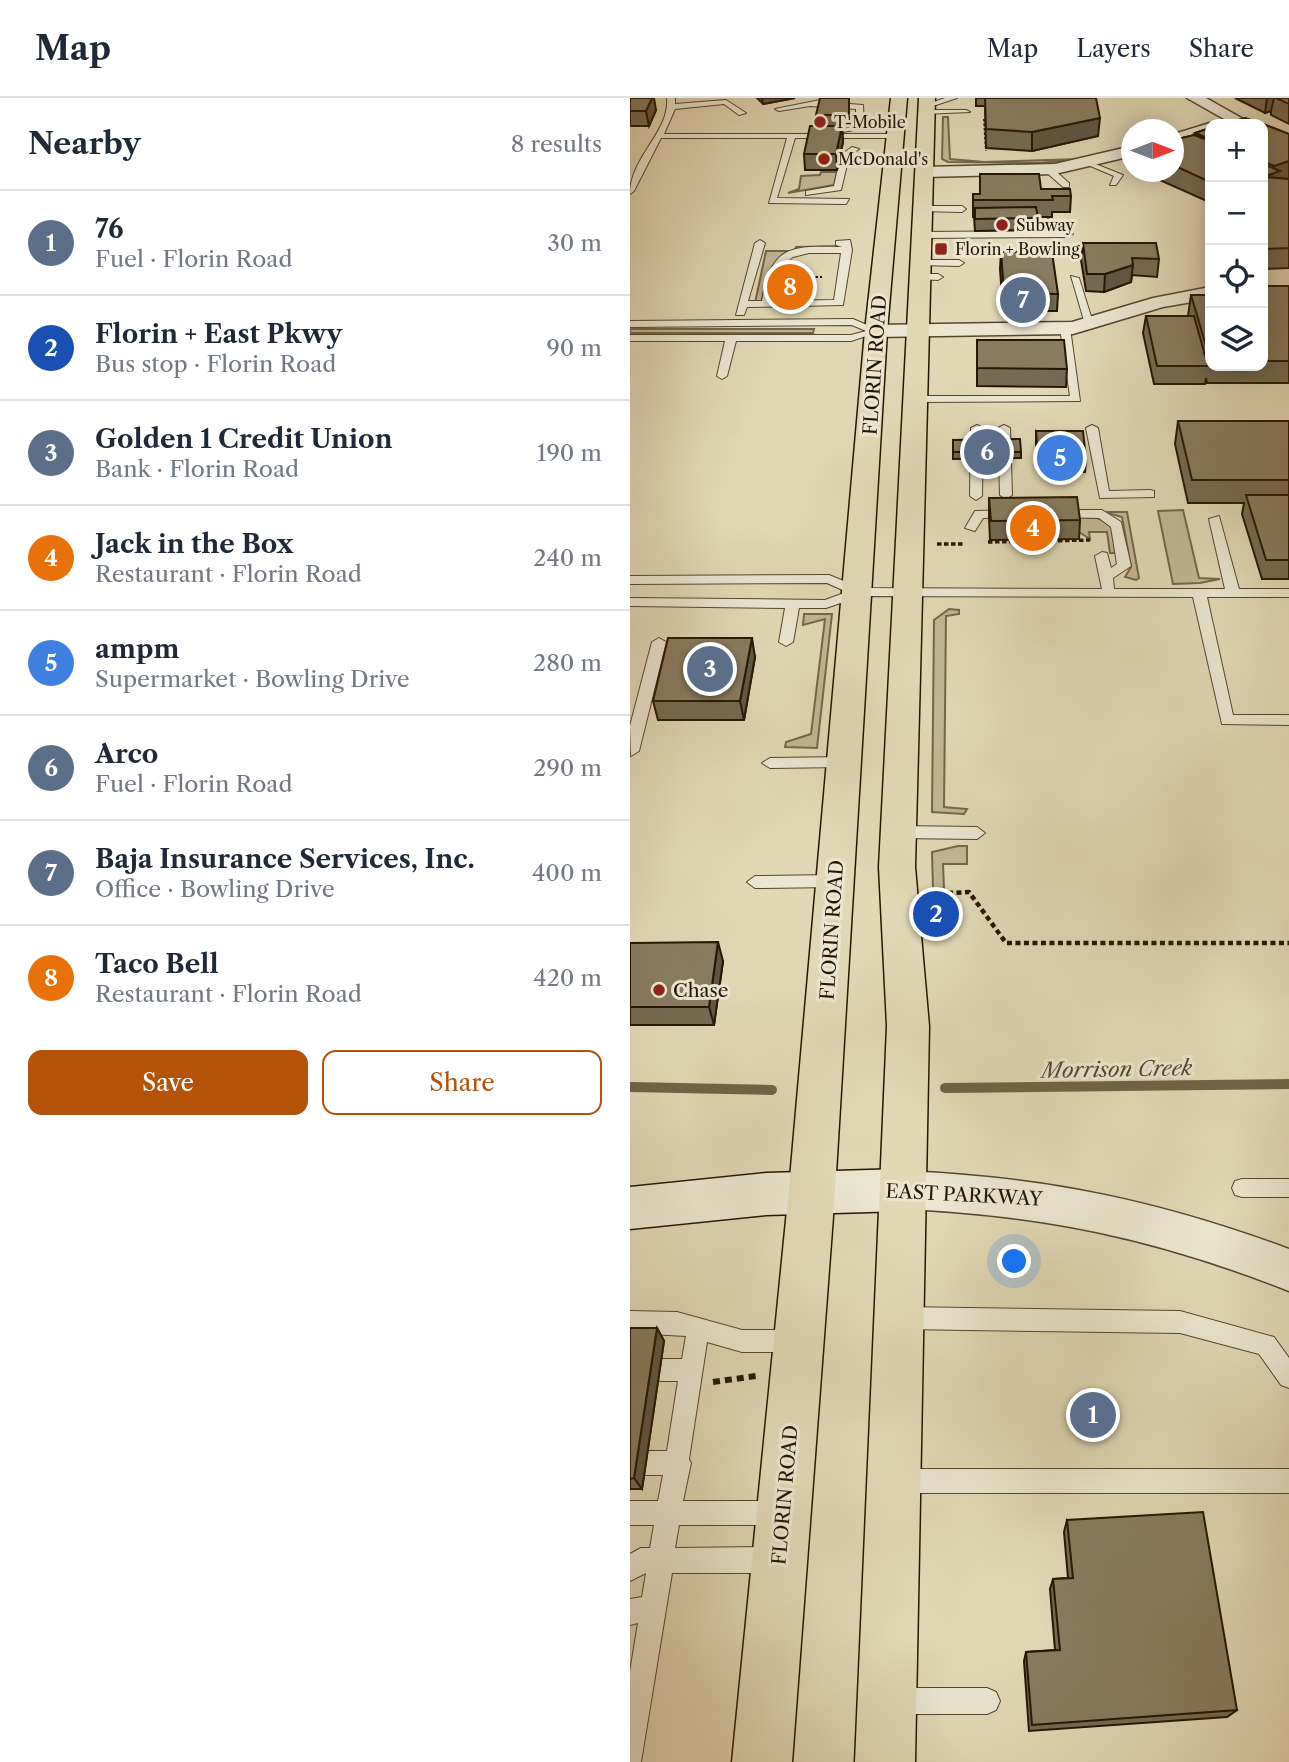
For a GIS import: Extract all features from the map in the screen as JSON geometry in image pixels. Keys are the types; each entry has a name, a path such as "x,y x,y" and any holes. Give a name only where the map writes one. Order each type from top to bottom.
{"main road":[{"name":"FLORIN ROAD","path":"762,1762 812,1191 859,592 876,331 900,98"},
{"name":"FLORIN ROAD","path":"885,1762 908,1026 897,867 906,593 919,331 927,272 922,235 927,105"}],"street":[{"path":"1195,98 1228,119"},
{"path":"1184,134 1205,129"},
{"path":"924,172 1049,170 1121,153"},
{"path":"876,331 919,331 978,325 1065,328 1090,324 1160,302 1205,294"},
{"name":"EAST PARKWAY","path":"630,1208 709,1196 812,1191 1006,1195 1059,1201 1139,1217 1220,1242 1289,1270"}],"lane":[{"path":"779,110 847,98"},
{"path":"927,105 953,98"},
{"path":"630,191 643,155 660,136 671,102 732,103 742,113"},
{"path":"773,198 789,137 789,125 815,131 854,130 862,126 860,107 811,104"},
{"path":"927,105 966,112"},
{"path":"660,136 895,135"},
{"path":"773,198 838,188 845,155 855,149"},
{"path":"1090,159 1119,175 1113,183"},
{"path":"1049,170 1066,185"},
{"path":"773,198 846,201"},
{"path":"923,209 962,209"},
{"path":"922,235 1068,234 1048,222"},
{"path":"737,323 760,243"},
{"path":"743,304 766,304 839,303 842,246 783,258 774,267 766,304"},
{"path":"927,272 959,263"},
{"path":"1074,278 1090,324"},
{"path":"630,324 853,322 876,331"},
{"path":"916,400 1076,399 1065,328"},
{"path":"630,338 851,338 876,331"},
{"path":"722,376 731,339"},
{"path":"976,496 977,428"},
{"path":"1004,428 1006,495"},
{"path":"1092,428 1104,495 1150,494"},
{"path":"971,528 979,514 1020,514"},
{"path":"1047,514 1102,514 1117,525 1124,566 1106,576"},
{"path":"1215,519 1233,593"},
{"path":"1102,556 1109,592"},
{"path":"630,580 829,579 859,592"},
{"path":"630,602 826,604 859,592 972,598 1109,592 1289,593"},
{"path":"1199,593 1227,720 1289,720"},
{"path":"786,642 793,603"},
{"path":"631,751 659,642"},
{"path":"770,763 845,762"},
{"path":"898,832 977,833"},
{"path":"755,882 835,881"},
{"path":"1242,1188 1289,1188"},
{"path":"898,1318 1180,1322 1266,1345 1289,1377"},
{"path":"630,1322 677,1323 742,1341 799,1341"},
{"path":"630,1755 642,1610 641,1561 670,1515 698,1328"},
{"path":"660,1370 692,1370"},
{"path":"646,1463 679,1463"},
{"path":"894,1481 1289,1481"},
{"path":"630,1513 670,1515 781,1537"},
{"path":"641,1561 781,1537"},
{"path":"887,1701 987,1701"}],"path":[{"path":"983,108 985,151 997,151"},
{"path":"800,277 822,277"},
{"path":"988,542 1102,540"},
{"path":"928,894 969,892 1006,943 1289,943"}],"shaded area":[{"path":"943,117 948,117 950,159 984,162 1081,159 1041,163 948,162 942,159"},
{"path":"821,172 837,172 834,185 788,193 799,189 801,176 820,175"},
{"path":"840,246 792,254 777,262 768,277 761,303 755,303 766,251"},
{"path":"630,329 814,329 813,333 630,333"},
{"path":"1183,510 1199,578 1220,579 1173,584 1158,511"},
{"path":"1104,512 1127,512 1139,578 1136,580 1125,577 1131,567 1122,517"},
{"path":"1078,517 1097,518 1112,524 1115,553 1110,553 1107,532 1089,532 1090,539 1079,532"},
{"path":"949,609 959,610 959,614 946,616 944,807 967,809 964,814 932,812 934,620"},
{"path":"804,614 832,614 817,748 785,747 786,742 811,734 825,619 803,625"},
{"path":"967,846 967,864 943,864 944,888 933,889 932,852"}],"building":[{"path":"630,98 652,98 646,111 630,111"},
{"path":"820,98 849,98 849,115 816,115"},
{"path":"985,98 1096,98 1100,118 1032,132 986,129"},
{"path":"1276,98 1289,98 1289,104"},
{"path":"810,126 842,126 836,154 804,154"},
{"path":"1268,126 1289,134 1289,161 1274,166 1268,163"},
{"path":"1205,130 1205,137 1195,133"},
{"path":"1194,135 1205,139 1205,180 1184,170 1184,137"},
{"path":"1268,166 1280,171 1268,175"},
{"path":"980,174 1039,174 1041,189 1070,189 1071,196 1052,196 1053,200 973,200 973,194 980,194"},
{"path":"1268,177 1289,179 1289,248 1268,249"},
{"path":"1036,207 1038,218 975,219 975,208"},
{"path":"1083,243 1156,243 1159,259 1132,258 1133,265 1105,274 1087,274"},
{"path":"1001,252 1052,252 1058,294 1004,293"},
{"path":"776,266 805,266 801,284 772,284"},
{"path":"1268,286 1289,286 1289,361 1268,361"},
{"path":"1191,295 1205,295 1205,342"},
{"path":"1146,316 1194,316 1205,355 1205,366 1157,366"},
{"path":"977,340 1064,340 1067,369 977,368"},
{"path":"1178,421 1289,421 1289,480 1192,480"},
{"path":"1036,431 1083,431 1086,459 1038,459"},
{"path":"1020,439 1021,452 953,452 953,440"},
{"path":"1246,495 1289,495 1289,560 1266,560"},
{"path":"1077,497 1080,520 991,521 989,498"},
{"path":"668,638 752,638 740,701 653,701"},
{"path":"718,942 709,1007 630,1007 630,943"},
{"path":"630,1328 657,1328 634,1478 630,1479"},
{"path":"1203,1512 1237,1710 1032,1725 1026,1652 1060,1650 1053,1579 1073,1578 1067,1520"}],"waterway":[{"name":"Morrison Creek","path":"945,1088 1289,1084"},
{"name":"Morrison Creek","path":"630,1087 772,1090"}],"place":[{"name":"T-Mobile","path":"820,122"},
{"name":"McDonald's","path":"824,159"},
{"name":"Subway","path":"1002,225"},
{"name":"Florin + Bowling","path":"941,249"},
{"name":"Taco Bell","path":"790,287"},
{"name":"Baja Insurance Services, Inc.","path":"1023,300"},
{"name":"Arco","path":"987,452"},
{"name":"ampm","path":"1060,458"},
{"name":"Jack in the Box","path":"1033,528"},
{"name":"Golden 1 Credit Union","path":"710,669"},
{"name":"Florin + East Pkwy","path":"936,914"},
{"name":"Chase","path":"659,990"},
{"name":"76","path":"1093,1415"}]}
